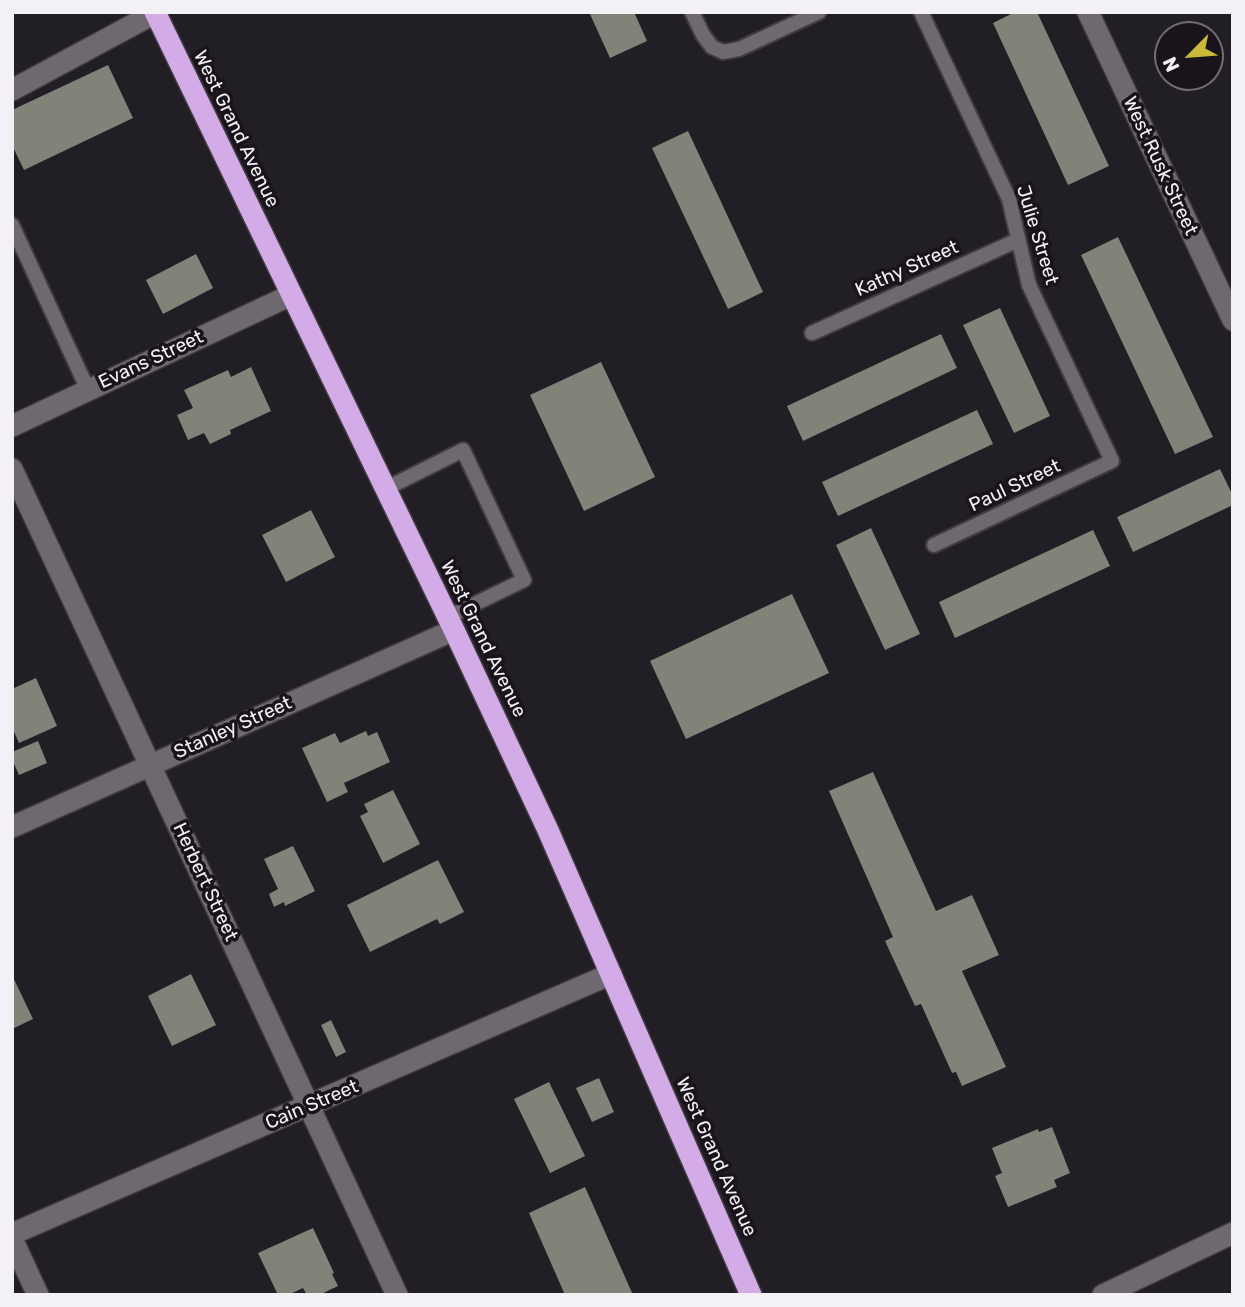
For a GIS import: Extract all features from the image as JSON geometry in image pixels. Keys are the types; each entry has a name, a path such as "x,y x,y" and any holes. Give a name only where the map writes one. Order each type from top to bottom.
{"highway":[{"name":"West Grand Avenue","path":"155,13 451,623 547,828 751,1295"}],"street":[{"name":"West Rusk Street","path":"1088,12 1233,320"},
{"path":"12,90 155,13"},
{"name":"Evans Street","path":"12,426 291,295"},
{"name":"Herbert Street","path":"12,469 397,1295"},
{"name":"Stanley Street","path":"12,827 451,623"},
{"name":"Cain Street","path":"12,1237 611,974"},
{"path":"1103,1295 1233,1233"},
{"path":"12,1237 38,1295"}],"lane":[{"path":"692,12 712,47 723,52 739,49 819,12"},
{"name":"Julie Street","path":"939,12 922,16 1009,199 1030,285 1112,461"},
{"path":"12,225 88,390"},
{"name":"Kathy Street","path":"812,333 1018,240"},
{"path":"385,489 463,450 524,580 451,623"},
{"name":"Paul Street","path":"934,545 1112,461"}],"building":[{"path":"589,12 634,12 647,41 610,58"},
{"path":"1015,12 1037,12 1109,166 1068,185 993,23"},
{"path":"108,65 133,118 24,170 12,145 12,110"},
{"path":"688,131 763,292 728,309 652,148"},
{"path":"1118,237 1213,437 1175,454 1081,255"},
{"path":"196,254 213,288 163,314 146,280"},
{"path":"1000,308 1050,416 1014,433 963,325"},
{"path":"941,334 957,368 803,441 787,406"},
{"path":"601,362 655,477 584,511 530,395"},
{"path":"251,367 271,411 230,430 231,434 210,444 204,433 188,440 177,415 193,408 184,390 228,370 231,377"},
{"path":"977,410 993,444 838,516 822,482"},
{"path":"1220,469 1233,496 1233,505 1133,552 1117,517"},
{"path":"311,510 335,557 286,582 262,535"},
{"path":"871,528 920,634 885,650 836,545"},
{"path":"1093,530 1110,566 955,638 939,602"},
{"path":"792,594 829,673 686,739 650,661"},
{"path":"36,678 57,726 19,743 12,727 12,689"},
{"path":"366,731 368,736 377,732 390,762 344,783 348,792 327,802 302,748 335,733 340,743"},
{"path":"38,741 47,763 19,775 12,752"},
{"path":"873,772 936,911 972,895 999,955 962,971 1006,1067 962,1086 956,1072 952,1073 921,1004 915,1006 885,941 893,937 829,791"},
{"path":"393,790 420,844 383,863 360,816 368,812 364,804"},
{"path":"293,846 315,891 285,906 284,902 274,907 269,894 278,889 264,859"},
{"path":"438,860 464,912 440,924 437,919 370,952 347,905"},
{"path":"191,974 216,1025 172,1046 148,996"},
{"path":"12,975 33,1019 12,1029"},
{"path":"331,1020 346,1052 336,1057 321,1025"},
{"path":"599,1078 614,1112 592,1122 576,1088"},
{"path":"549,1082 585,1156 550,1173 514,1099"},
{"path":"1052,1127 1070,1173 1054,1180 1057,1187 1008,1207 995,1176 1002,1173 992,1148 1038,1129 1039,1132"},
{"path":"585,1187 633,1295 565,1295 529,1213"},
{"path":"313,1228 338,1286 319,1295 307,1295 303,1288 288,1295 278,1295 258,1253"}]}
